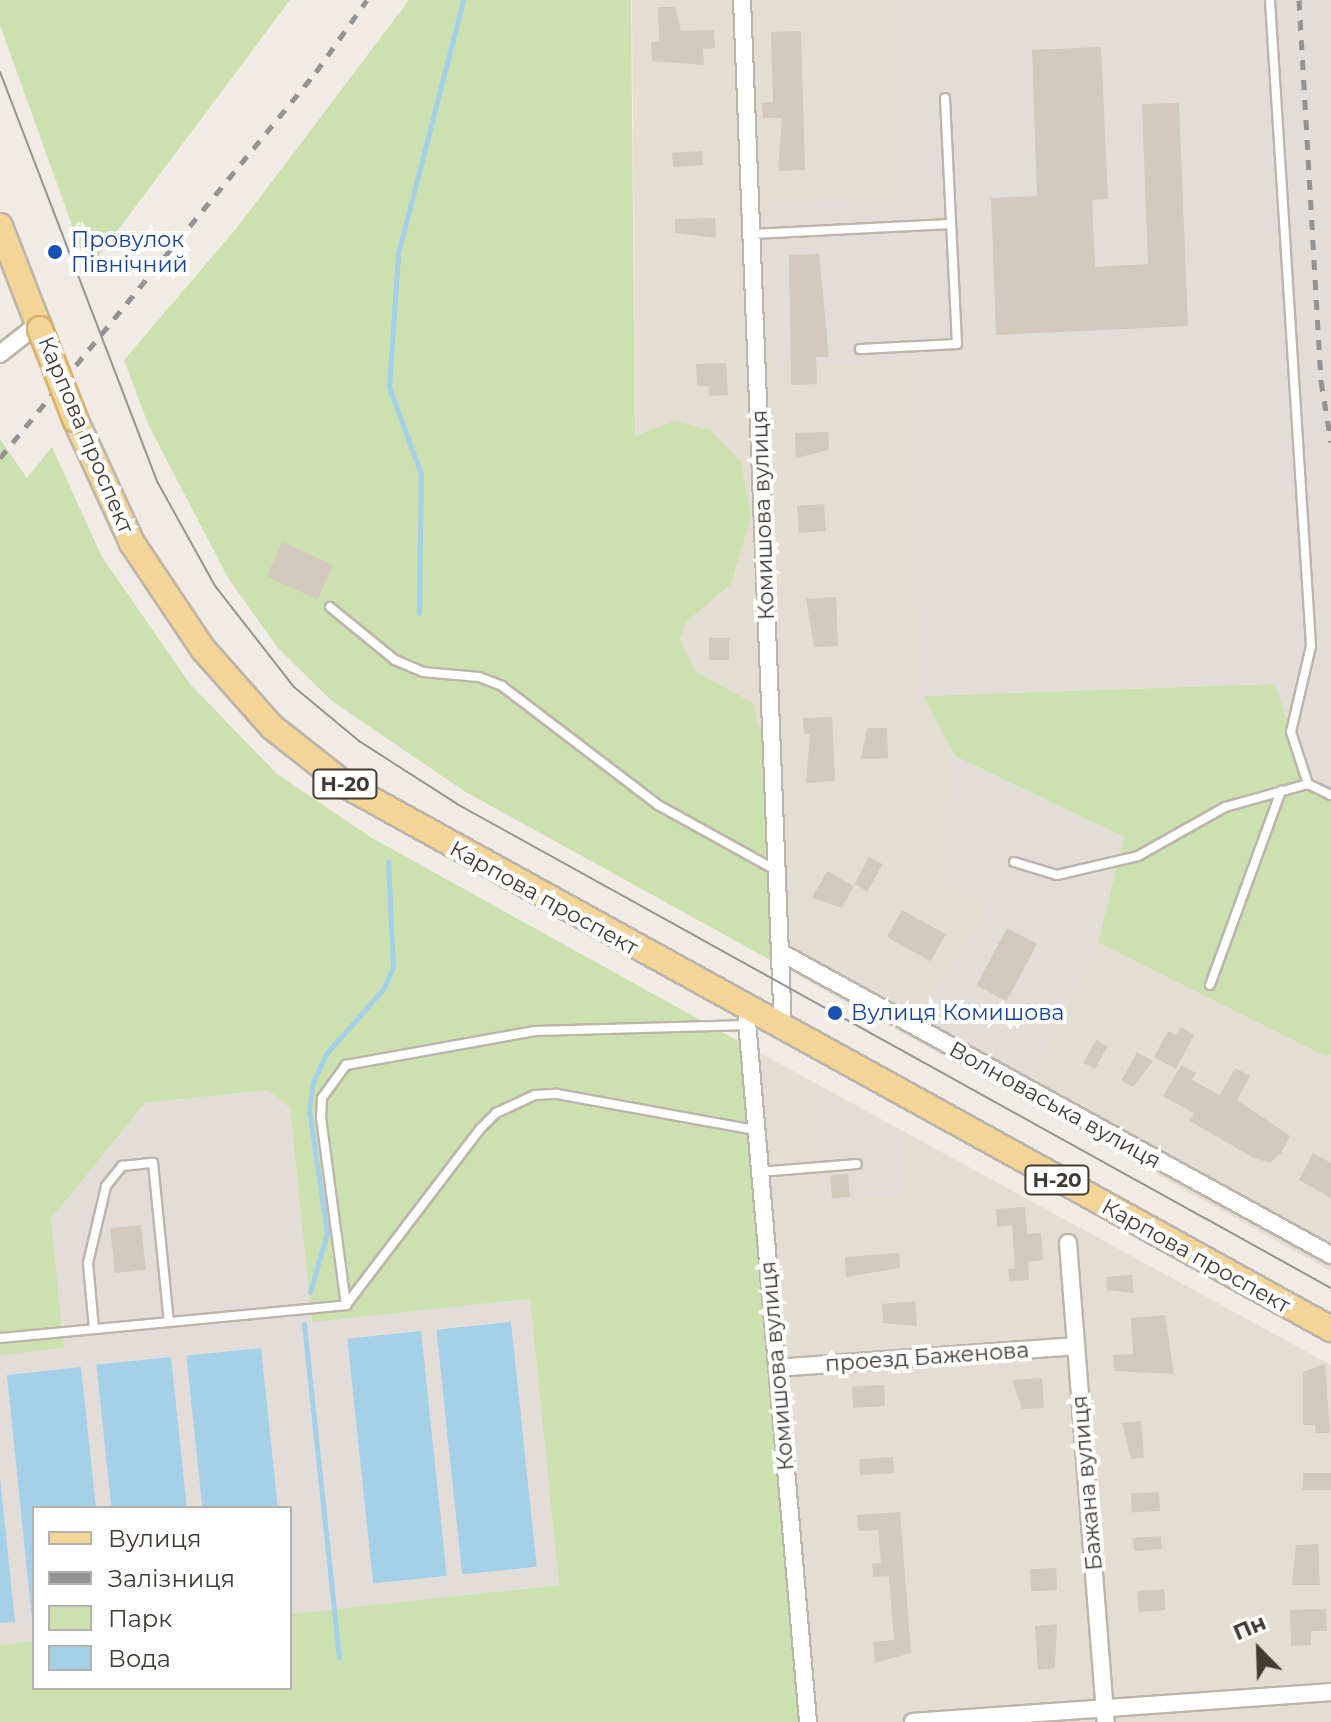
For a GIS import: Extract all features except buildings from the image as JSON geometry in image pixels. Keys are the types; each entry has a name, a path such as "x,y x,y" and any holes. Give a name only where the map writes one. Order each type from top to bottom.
{"main road":[{"name":"Карпова проспект","path":"0,226 75,419 126,531 166,599 272,727 387,812 747,1017 783,1031 1331,1329"}],"street":[{"name":"Комишова вулиця","path":"742,0 783,1031"},
{"path":"1,353 39,326"},
{"name":"Волноваська вулиця","path":"780,952 1331,1255"},
{"name":"Комишова вулиця","path":"747,1017 808,1722"},
{"name":"Бажана вулиця","path":"1068,1243 1105,1715"},
{"name":"проезд Баженова","path":"777,1368 1076,1346"},
{"path":"913,1722 1105,1715 1331,1692"}],"lane":[{"path":"1270,1 1311,646 1291,732 1308,784"},
{"path":"860,349 957,344 945,98"},
{"path":"752,234 951,224"},
{"path":"330,607 395,660 423,672 479,677 502,686 658,805 777,872"},
{"path":"1014,862 1057,875 1138,856 1225,807 1308,784 1331,795"},
{"path":"1210,985 1281,791"},
{"path":"346,1305 321,1118 326,1089 346,1065 535,1031 747,1017"},
{"path":"0,1338 346,1305 480,1129 514,1102 557,1094 757,1131"},
{"path":"94,1329 88,1263 106,1186 122,1166 153,1163 169,1322"},
{"path":"760,1172 857,1164"}],"shaded area":[{"path":"632,0 895,0 903,199 765,206 909,359 923,696 955,756 943,885 989,909 906,1035 781,966 638,719"},
{"path":"895,0 1331,0 1331,795 1308,784 1274,684 923,696 909,359 772,366 764,206 903,199"},
{"path":"955,756 1124,837 1098,942 1019,1098 906,1035 989,909 943,886"},
{"path":"1098,942 1331,1054 1331,1271 1019,1098"},
{"path":"749,1047 1331,1365 1331,1722 808,1722"},
{"path":"812,1089 904,1139 903,1193 822,1201"},
{"path":"268,1090 290,1107 312,1321 530,1299 559,1585 292,1614 292,1506 32,1506 32,1641 0,1645 0,1355 64,1348 51,1219 145,1103"}],"green space":[{"path":"0,0 290,0 88,270 0,25"},
{"path":"409,0 631,0 635,436 675,421 710,430 741,462 751,516 731,584 687,621 679,639 696,672 753,703 758,727 771,728 781,966 464,791 332,701 278,648 228,578 148,424 124,360 236,229"},
{"path":"0,439 27,478 52,447 102,557 190,684 277,774 372,838 749,1047 808,1722 0,1722 0,1645 32,1641 32,1690 292,1690 292,1614 559,1585 530,1299 312,1322 290,1108 268,1090 145,1103 51,1219 64,1348 0,1355"},
{"path":"1275,684 1308,784 1331,795 1331,1054 1325,1056 1098,942 1124,837 955,756 923,696"}],"water":[{"path":"511,1322 537,1567 462,1574 436,1330"},
{"path":"421,1331 447,1576 373,1583 347,1339"},
{"path":"261,1348 278,1506 202,1506 186,1356"},
{"path":"171,1357 187,1506 111,1506 96,1365"},
{"path":"81,1367 96,1506 32,1506 32,1620 7,1375"},
{"path":"0,1478 15,1622 0,1623"}],"waterway":[{"path":"419,613 421,474 389,387 398,254 463,0"},
{"path":"310,1292 327,1233 309,1110 313,1082 326,1054 384,988 393,967 388,862"},
{"path":"304,1324 339,1657"}],"tram line":[{"path":"0,72 158,483 215,586 294,687 359,741 457,804 1331,1288"}],"railway":[{"path":"0,458 316,72 367,0"},
{"path":"1299,0 1321,381 1331,442"}],"place":[{"name":"Провулок Північний","path":"55,252"},
{"name":"Вулиця Комишова","path":"835,1013"}]}
